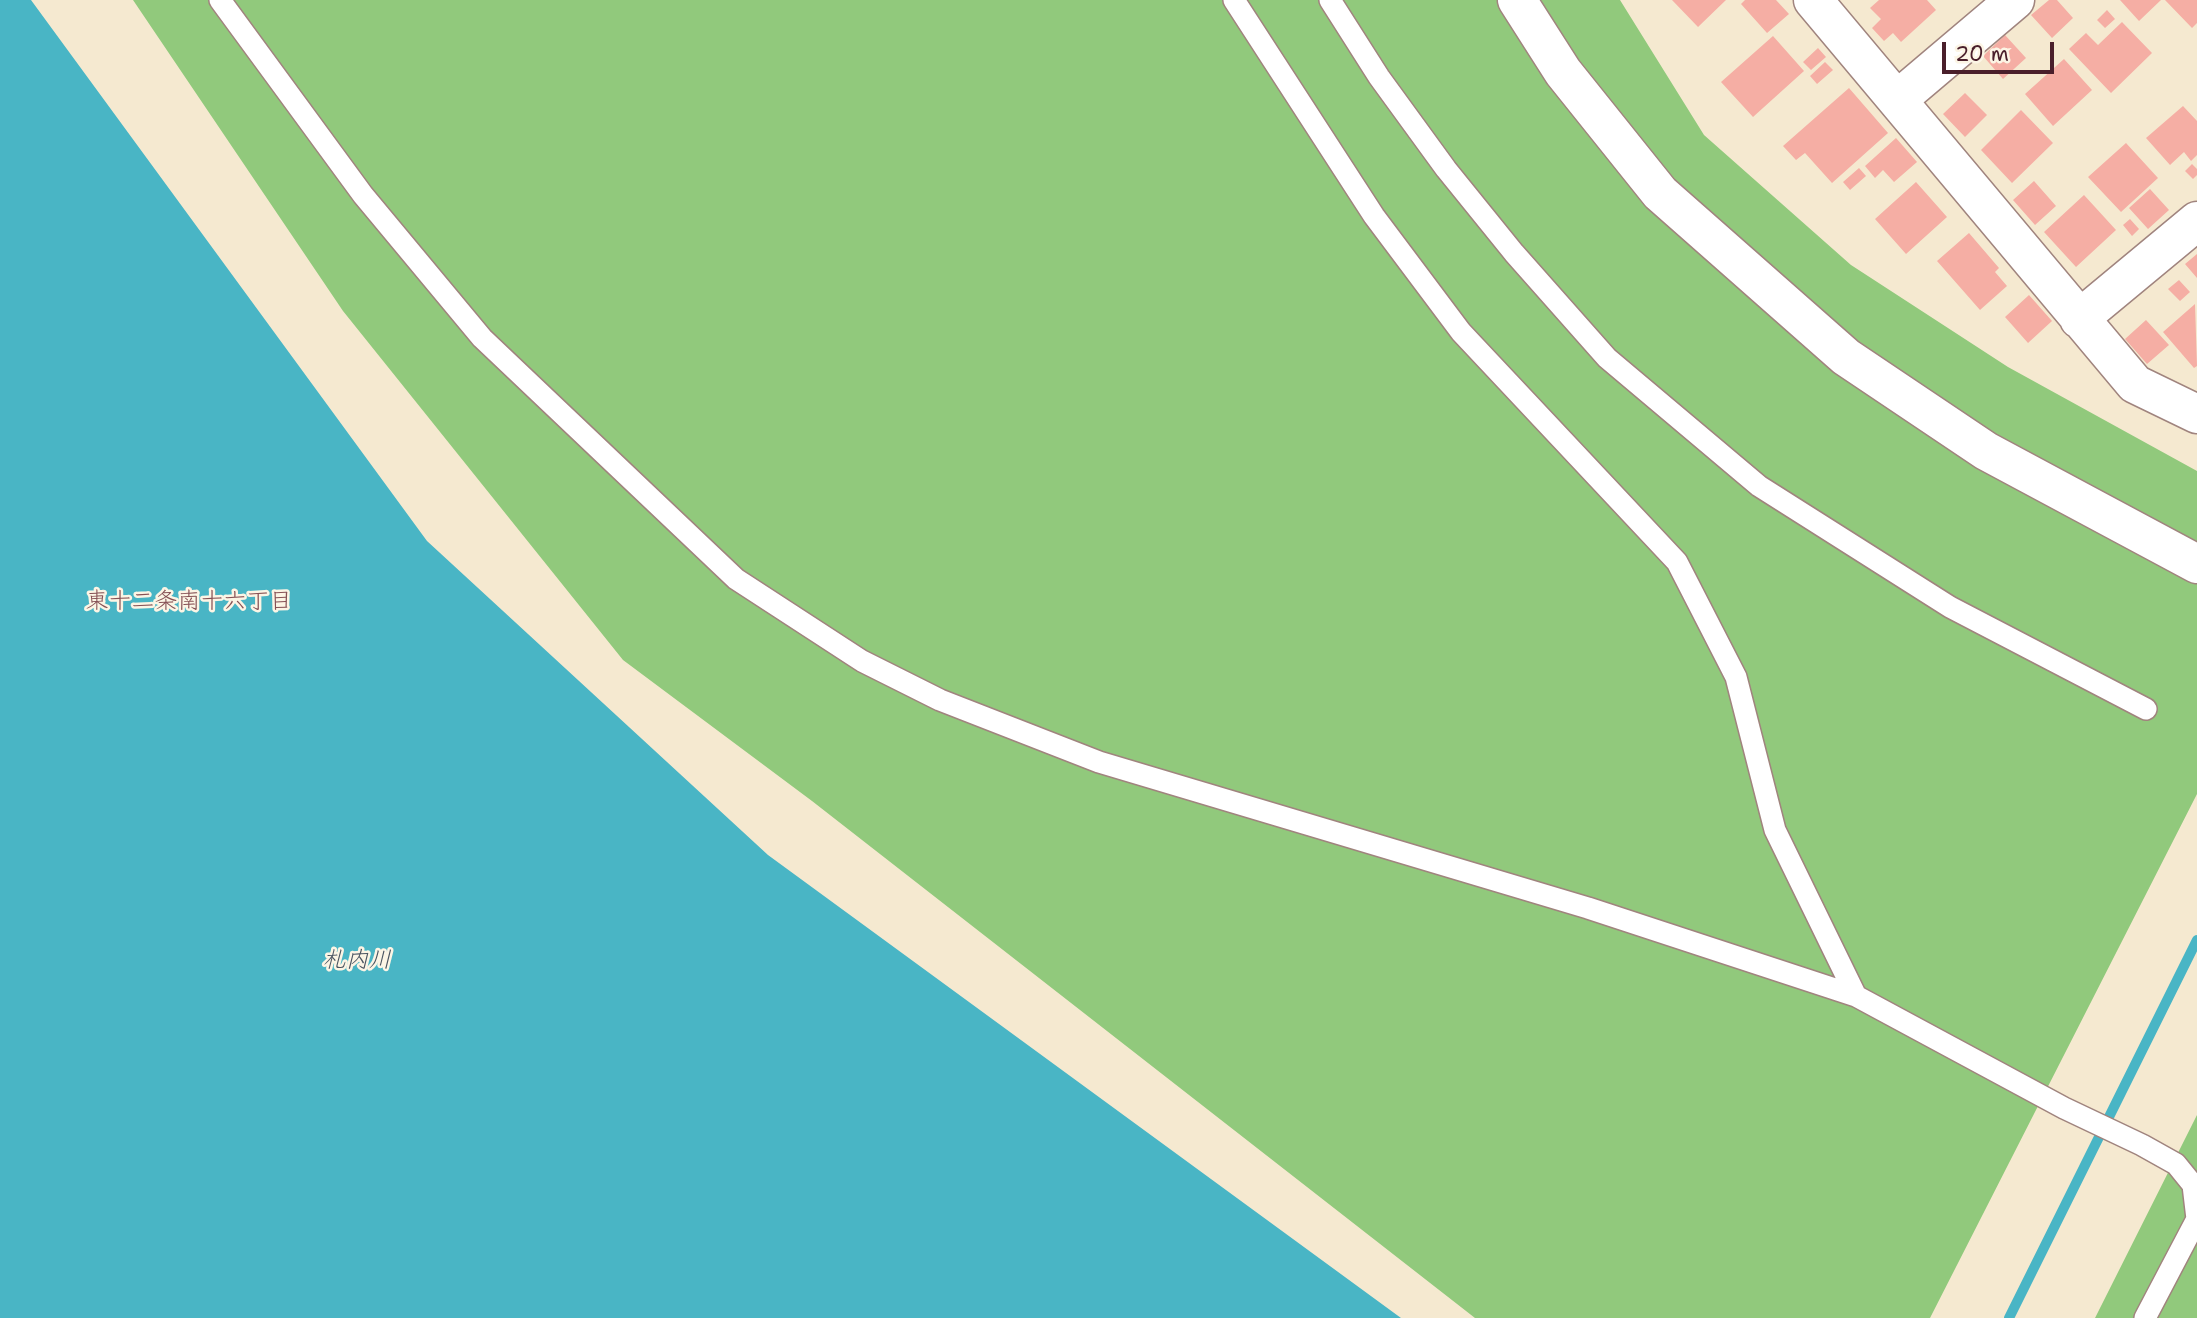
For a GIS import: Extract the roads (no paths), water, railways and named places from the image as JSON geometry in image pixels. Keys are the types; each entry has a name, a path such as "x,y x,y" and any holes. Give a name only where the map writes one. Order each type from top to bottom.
{"street":[{"path":"1517,0 1563,72 1660,193 1846,357 1986,450 2197,564"},
{"path":"1813,0 2135,384 2197,414"},
{"path":"1897,100 2015,0"},
{"path":"2078,319 2197,220"}],"lane":[{"path":"220,0 363,195 482,338 736,579 863,661 940,700 1099,762 1588,908 1856,996 2064,1108 2197,1173"},
{"path":"1234,0 1374,216 1461,332 1677,562 1736,677 1775,830 1856,996"},
{"path":"1330,0 1378,77 1446,169 1514,253 1607,358 1759,486 1950,607 2146,709"},
{"path":"2145,1318 2197,1219 2193,1185 2176,1164"}],"water":[{"name":"札内川","path":"0,0 31,0 427,541 768,855 1401,1318 0,1318"}],"waterway":[{"path":"2009,1318 2197,940"}],"district":[{"name":"東十二条南十六丁目","path":"189,602"}]}
